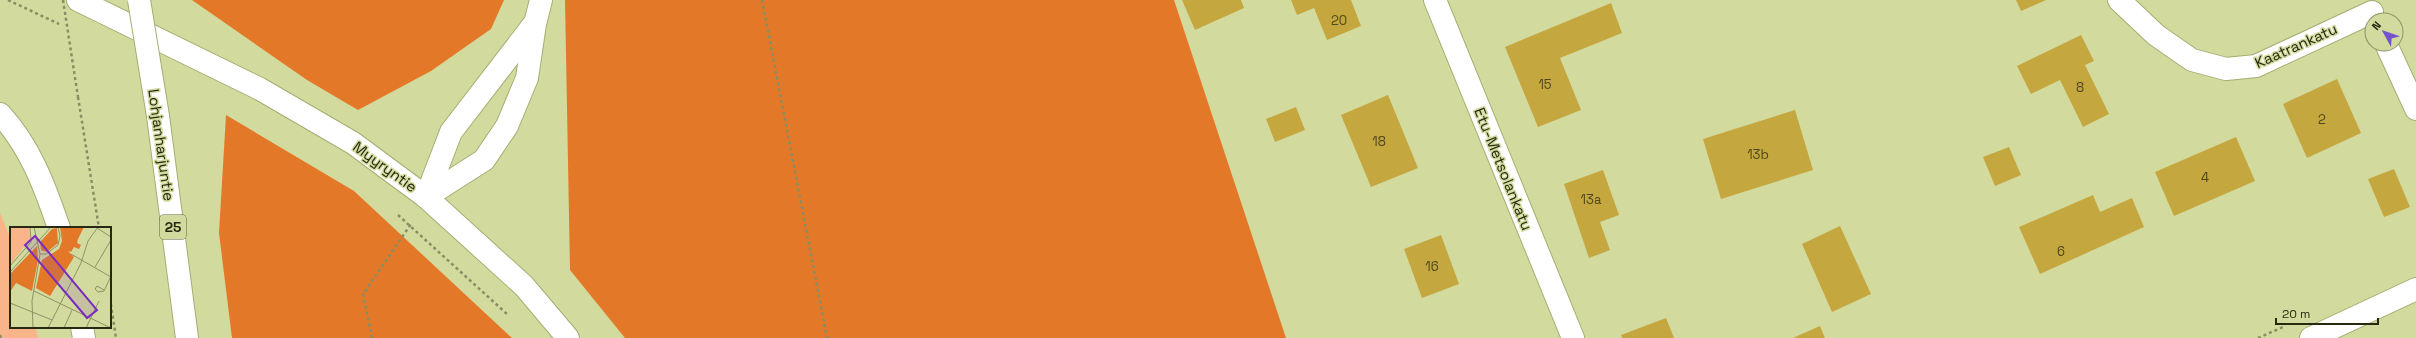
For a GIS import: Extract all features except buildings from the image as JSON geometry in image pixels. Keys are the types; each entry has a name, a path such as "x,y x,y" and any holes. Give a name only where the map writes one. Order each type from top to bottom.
{"main road":[{"name":"Myyryntie","path":"78,0 168,42 260,89 353,142 426,197 524,286 568,338"},
{"name":"Lohjanharjuntie","path":"139,0 158,116 187,338"},
{"path":"426,197 484,160 507,126 527,78 535,24 541,0"},
{"name":"Etu-Metsolankatu","path":"1435,0 1573,338"},
{"name":"Kaatrankatu","path":"2120,0 2156,36 2192,60 2226,69 2256,66 2371,11"},
{"path":"426,197 451,132 535,24"},
{"path":"2390,52 2416,109"},
{"path":"0,114 16,130 44,182 59,227"},
{"path":"2310,338 2416,289"},
{"path":"82,328 84,338"}],"path":[{"path":"8,0 72,30"},
{"path":"63,0 99,227"},
{"path":"762,0 827,338"},
{"path":"372,338 363,294 410,226 426,197"},
{"path":"392,210 509,316"},
{"path":"111,310 116,338"}],"shaded area":[{"path":"192,0 504,0 491,29 431,71 358,110 307,80"},
{"path":"565,0 1174,0 1286,338 625,338 570,270"},
{"path":"226,115 354,191 512,338 232,338 219,233"},
{"path":"0,213 10,238 10,328 35,328 38,338 0,338"}]}
